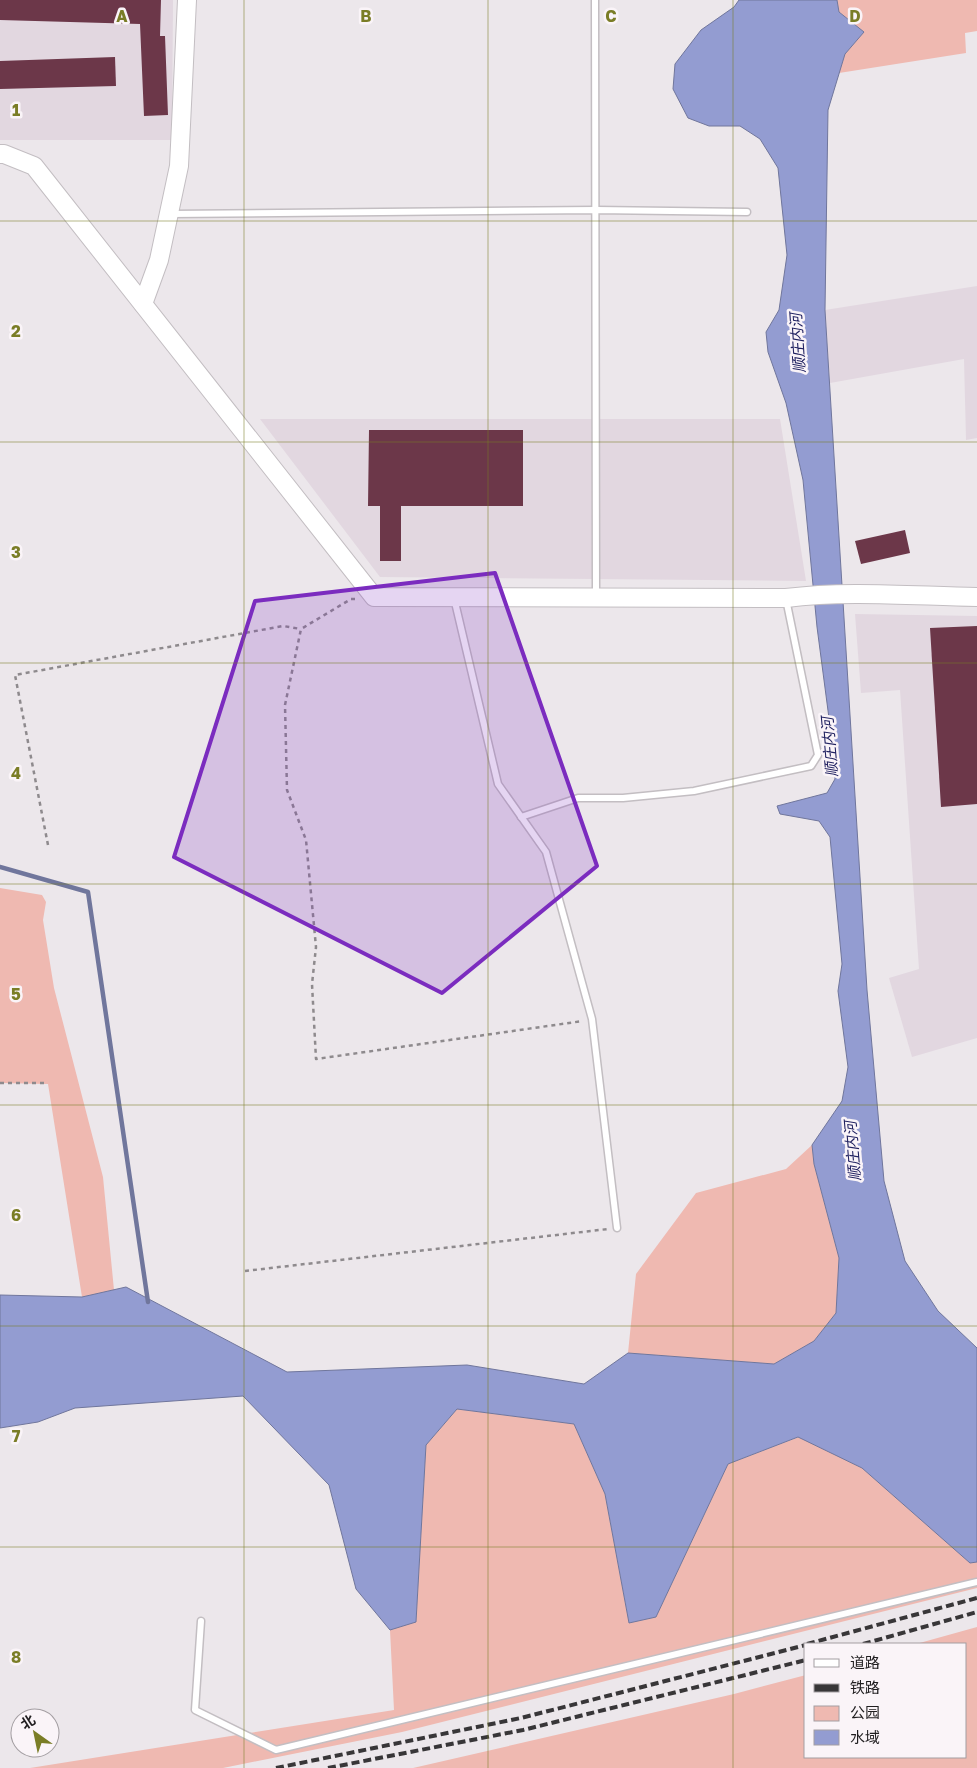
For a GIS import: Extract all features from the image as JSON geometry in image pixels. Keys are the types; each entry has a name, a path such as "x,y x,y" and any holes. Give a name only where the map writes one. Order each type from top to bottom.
{"street":[{"path":"143,304 159,260 179,166 188,0"},
{"path":"0,154 34,166 374,597 786,598 850,595 977,597"}],"lane":[{"path":"595,0 596,598"},
{"path":"169,214 596,210 747,212"},
{"path":"454,597 498,784 546,852 592,1019 617,1228"},
{"path":"521,817 578,798 623,798 694,791 811,766 818,755 786,598"},
{"path":"201,1620 195,1710 276,1750 977,1582"}],"path":[{"path":"48,845 15,675 283,626 301,629 351,600 374,597"},
{"path":"301,629 285,705 287,790 306,840 316,947 312,984 316,1058 592,1019"},
{"path":"0,1083 44,1083"},
{"path":"244,1271 617,1228"}],"highlighted area":[{"path":"495,573 597,866 442,993 174,857 255,601"}],"shaded area":[{"path":"0,0 173,0 172,140 0,140"},
{"path":"977,286 977,438 966,440 964,359 830,383 825,310"},
{"path":"260,419 780,419 806,581 380,577"},
{"path":"855,614 977,616 977,1038 912,1057 889,978 919,969 900,690 861,693"}],"green space":[{"path":"837,0 977,0 977,31 965,33 966,53 839,73 845,54 864,32 839,12"},
{"path":"0,888 42,895 46,902 43,920 54,988 103,1177 114,1290 82,1297 48,1084 0,1083"},
{"path":"812,1145 814,1164 839,1258 836,1313 814,1341 774,1364 628,1353 636,1274 696,1193 786,1169"},
{"path":"457,1409 574,1424 605,1494 629,1623 656,1617 728,1464 799,1437 862,1468 970,1563 977,1562 977,1588 402,1732 223,1768 30,1768 394,1710 390,1630 416,1621 426,1445"},
{"path":"977,1627 977,1768 413,1768 734,1694 804,1676 804,1758 967,1758 967,1643 920,1643"}],"water":[{"name":"顺庄内河","path":"739,0 837,0 839,12 864,32 845,54 828,110 825,310 867,990 884,1181 905,1261 938,1311 977,1348 977,1562 970,1563 862,1468 798,1437 728,1464 656,1617 629,1623 605,1494 574,1424 457,1409 426,1445 416,1622 390,1630 356,1589 329,1485 243,1396 75,1408 38,1422 0,1428 0,1295 82,1297 126,1287 287,1372 467,1365 584,1384 628,1353 774,1364 814,1341 836,1313 839,1258 814,1164 812,1145 842,1101 848,1067 838,991 842,964 830,837 819,821 780,814 777,806 827,793 835,779 817,627 803,480 786,403 768,352 766,332 779,310 787,255 778,168 760,139 740,126 709,126 688,118 673,89 675,64 701,30 734,7"}],"building":[{"path":"0,0 161,0 160,36 165,36 168,115 144,116 140,24 0,20"},
{"path":"115,57 116,86 0,89 0,61"},
{"path":"369,430 523,430 523,506 401,506 401,561 380,561 380,506 368,506"},
{"path":"905,530 910,553 861,564 855,541"},
{"path":"977,626 977,804 941,807 930,628"}],"waterway":[{"path":"0,867 88,892 148,1302"}],"railway":[{"path":"811,1643 977,1598"},
{"path":"867,1643 977,1612"},
{"path":"276,1768 521,1718 804,1646"},
{"path":"328,1768 523,1730 804,1660"}]}
